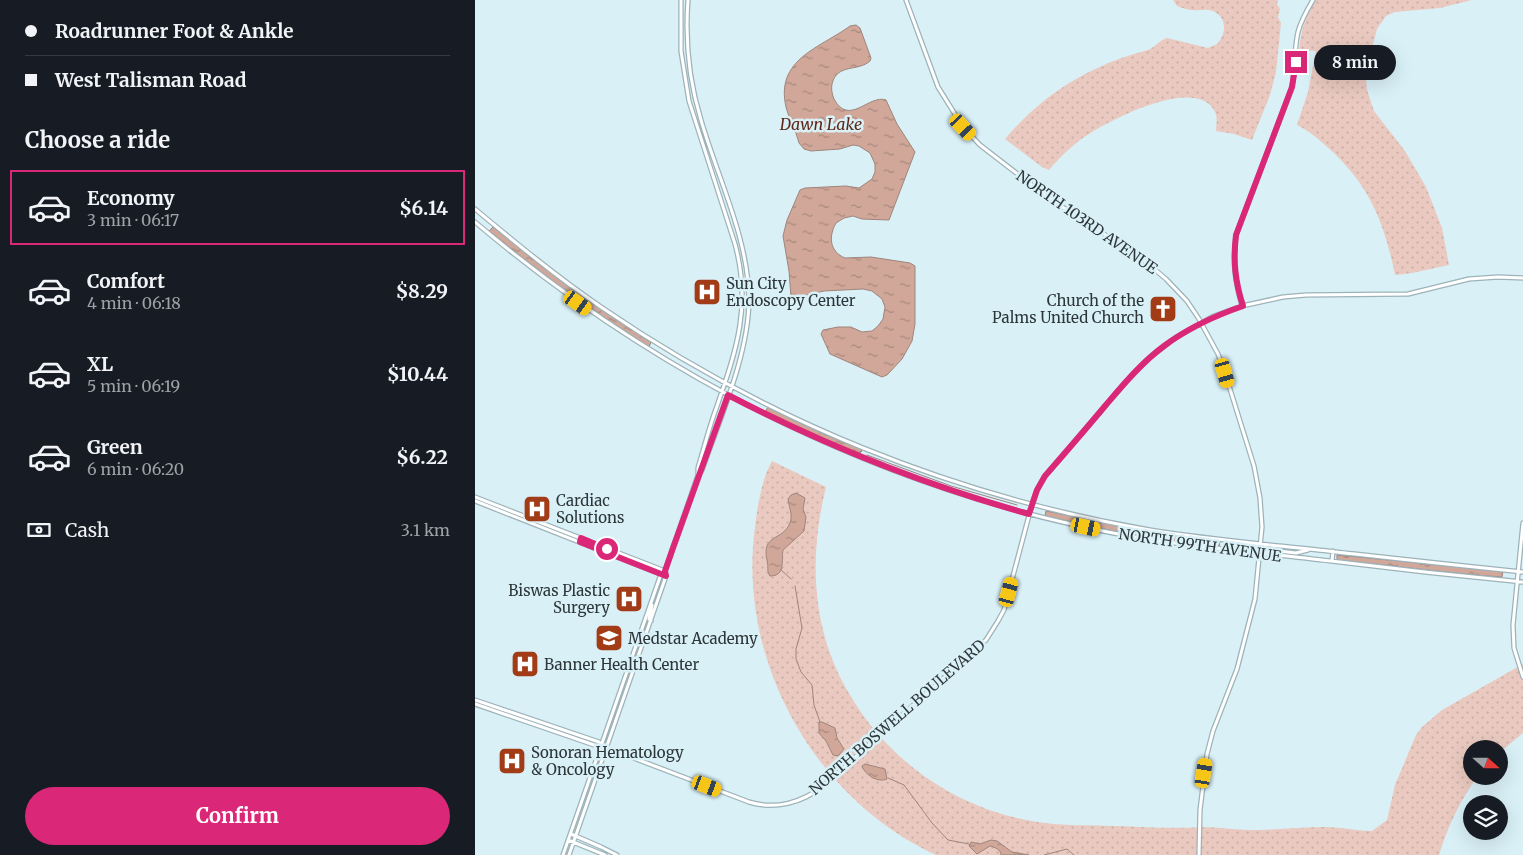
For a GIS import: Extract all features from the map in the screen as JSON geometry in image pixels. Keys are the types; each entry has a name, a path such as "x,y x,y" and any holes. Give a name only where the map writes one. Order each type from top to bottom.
{"street":[{"path":"569,855 666,576 665,571 698,475 698,468 735,352 740,327 742,306 741,277 735,244 689,101 681,47 681,0"},
{"path":"688,0 688,48 694,94 701,122 739,236 748,278 749,310 742,354 702,470 698,475"},
{"name":"NORTH 103RD AVENUE","path":"906,0 938,87 963,127 980,145 1050,199 1141,258 1157,271 1182,295 1201,323 1218,354 1225,373 1254,466 1262,510 1260,550 1255,599 1247,632 1237,669 1213,731 1207,754 1200,810 1199,855"},
{"path":"1243,306 1234,264 1236,235 1292,87 1298,34 1302,20 1313,0"},
{"name":"NORTH 99TH AVENUE","path":"475,209 532,256 598,305 723,388 900,463 961,484 1032,504 1089,518 1151,530 1260,545 1523,572"},
{"name":"NORTH 99TH AVENUE","path":"475,222 548,280 604,321 650,351 729,391 796,429 860,457 960,494 1029,514 1132,536 1259,554 1523,582"},
{"name":"NORTH BOSWELL BOULEVARD","path":"490,707 537,724 599,742 602,746 753,804 768,806 783,804 806,797 827,782 986,640 998,622 1005,605 1032,504 1045,476 1127,381 1161,348 1214,316 1243,306 1283,297 1408,294 1469,279 1523,278"},
{"path":"475,497 666,576"},
{"path":"475,501 498,508"},
{"path":"1523,523 1513,625 1514,648 1523,677"},
{"name":"NORTH 99TH AVENUE","path":"1260,550 1296,553 1309,549"},
{"path":"1332,561 1333,551"},
{"path":"645,566 665,571"},
{"path":"563,855 661,574 665,571"},
{"path":"651,621 649,619 652,602"},
{"path":"475,700 490,707"},
{"path":"475,704 490,707"},
{"path":"571,834 575,838 617,855"},
{"path":"568,840 605,855"}],"shaded area":[{"path":"1173,0 1278,0 1277,4 1280,9 1278,17 1281,23 1276,72 1270,95 1252,140 1216,131 1217,119 1215,112 1205,102 1191,98 1173,99 1154,104 1100,127 1078,141 1049,170 1042,167 1005,139 1035,108 1052,95 1069,83 1107,64 1148,50 1167,38 1208,48 1217,44 1224,31 1223,22 1218,14 1210,10 1183,8 1177,6"},
{"path":"1316,0 1472,0 1440,8 1395,12 1386,16 1377,29 1366,77 1367,90 1374,111 1405,151 1426,187 1442,228 1449,265 1395,275 1381,224 1375,209 1358,180 1321,141 1297,125 1308,92 1316,51 1299,50 1300,43 1306,18"},
{"path":"772,461 826,487 817,539 816,565 820,616 835,666 863,716 903,760 927,778 979,806 1007,816 1057,824 1160,828 1209,827 1250,830 1325,827 1372,831 1387,820 1395,785 1416,735 1422,727 1442,710 1523,664 1523,733 1508,746 1508,740 1463,740 1463,785 1472,785 1465,795 1463,795 1463,799 1446,834 1439,855 936,855 893,831 855,800 822,764 795,724 774,679 760,633 753,584 754,535 762,488"}],"water":[{"name":"Dawn Lake","path":"856,25 860,28 871,58 865,64 838,73 832,84 834,99 840,107 846,110 859,108 879,99 886,100 897,124 915,152 889,220 862,219 853,216 844,218 836,223 831,239 833,248 845,258 871,257 910,263 915,266 915,324 912,341 902,359 887,375 882,377 830,354 821,334 823,330 838,327 851,327 862,332 872,331 883,319 885,307 882,299 872,291 863,289 824,291 793,300 791,297 783,236 787,220 800,190 805,188 846,186 859,188 872,179 875,172 875,164 870,153 859,146 853,145 840,149 811,151 804,149 799,143 786,107 784,91 787,77 794,66 814,49 850,26"},
{"path":"493,227 580,294 651,342 649,347 587,306 548,277 489,231"},
{"path":"768,407 862,451 858,455 765,412"},
{"path":"796,493 805,498 803,509 806,517 804,531 783,550 781,571 770,576 766,552 767,546 787,529 791,520 788,499"},
{"path":"1046,511 1142,530 1220,541 1219,547 1137,536 1045,516"},
{"path":"1337,555 1503,571 1502,577 1473,575 1337,560"},
{"path":"819,722 835,728 837,738 844,749 838,756 833,755 826,741 819,733"},
{"path":"865,764 885,769 887,779 880,780 869,775 862,766"},
{"path":"991,840 997,841 1012,852 1029,855 1001,855 997,849 990,846 977,854 969,846 971,842 980,844"}],"waterway":[{"path":"867,455 951,486 1017,505"},
{"path":"781,570 791,579"},
{"path":"795,586 802,628 796,649 796,659 801,672 812,685 814,705 820,722"},
{"path":"888,778 904,785 932,823 948,840 969,844"},
{"path":"1044,855 1067,849 1074,855"}],"place":[{"name":"Sun City Endoscopy Center","path":"707,292"},
{"name":"Church of the Palms United Church","path":"1163,309"},
{"name":"Cardiac Solutions","path":"537,509"},
{"name":"Biswas Plastic Surgery","path":"629,599"},
{"name":"Medstar Academy","path":"609,638"},
{"name":"Banner Health Center","path":"525,664"},
{"name":"Sonoran Hematology & Oncology","path":"512,761"}],"route":[{"path":"607,549 581,538 580,542 666,576 665,571 728,395 771,418 897,472 960,494 1029,514 1037,490 1045,476 1145,362 1164,346 1190,329 1214,316 1243,306 1234,270 1233,259 1236,235 1287,102 1292,87 1296,62"}]}
